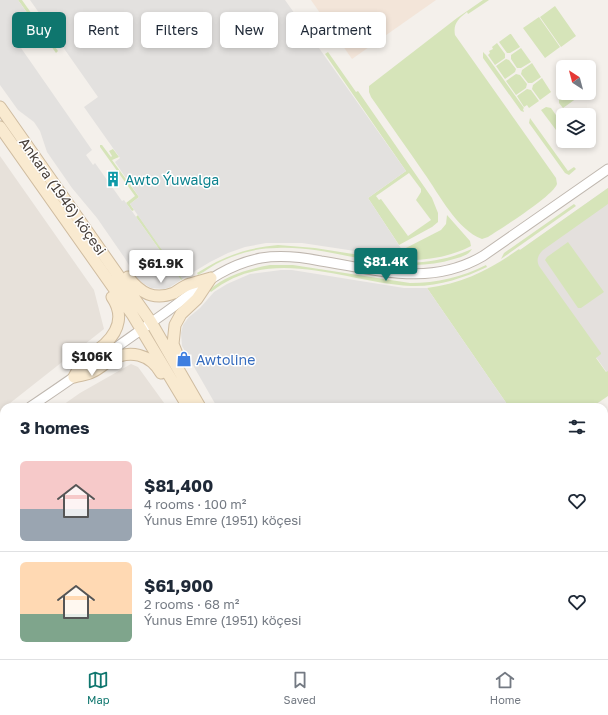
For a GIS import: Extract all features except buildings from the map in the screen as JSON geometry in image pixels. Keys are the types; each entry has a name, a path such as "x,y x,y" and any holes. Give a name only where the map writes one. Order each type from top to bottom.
{"main road":[{"name":"Ankara (1946) köçesi","path":"0,107 146,326 182,386 197,403"},
{"name":"Ankara (1946) köçesi","path":"0,127 112,276"},
{"path":"74,377 84,360 106,343 118,325 119,309 107,289 112,276 127,276 139,290 156,296 170,294 189,285 211,278"},
{"path":"74,377 92,373 118,357 135,355 143,356 153,362 167,384 182,386 186,372 174,348 174,327 181,314 197,299 211,278"},
{"name":"Ankara (1946) köçesi","path":"182,386 187,403"}],"street":[{"path":"36,403 224,270 260,258 278,256 308,259 405,274 430,274 448,270 470,263 483,256 608,169"}],"shaded area":[{"path":"0,0 18,0 26,12 12,12 12,48 21,48 92,150 86,155 93,165 95,163 122,201 124,200 181,280 164,289 151,288 137,278 97,218 72,188 47,152 40,131 34,122 18,110 0,85"},
{"path":"30,0 285,0 293,12 286,12 286,48 319,48 406,171 368,198 408,259 302,243 266,243 245,247 228,253 182,279 130,204 139,197 115,162 120,158 84,107 98,97 64,48 66,48 66,12 38,12"},
{"path":"311,0 436,0 386,35 386,12 319,12"},
{"path":"344,48 368,48 352,59"},
{"path":"0,156 94,290 104,329 10,403 0,403"},
{"path":"608,188 608,374 520,250"},
{"path":"292,270 404,288 427,288 506,403 215,403 182,346 181,333 183,325 214,292 227,284 250,274"},
{"path":"131,364 138,367 164,403 66,403 80,393"}],"green space":[{"path":"18,0 22,0 30,12 27,12"},
{"path":"483,0 489,0 468,14 467,12 459,19 455,28 455,35 556,178 557,184 537,204 495,233 482,239 464,228 449,210 371,97 369,86 457,18"},
{"path":"555,6 576,36 561,47 540,17"},
{"path":"539,17 560,47 545,58 523,28"},
{"path":"510,34 520,47 510,53 507,53 499,42"},
{"path":"497,43 505,54 505,58 495,65 488,55 490,53 489,51 493,49 492,47"},
{"path":"52,48 56,48 58,51 56,53"},
{"path":"521,48 531,62 521,68 517,68 511,59 511,55"},
{"path":"328,52 356,92 358,91 432,198 438,213 438,222 432,227 399,245 368,198 406,171 325,54","holes":["409,173 421,189 421,192 416,200 431,220 408,236 381,199 379,200 376,196"]},
{"path":"483,52 524,108 524,112 521,111 483,58"},
{"path":"506,59 509,60 516,69 515,72 505,79 496,66"},
{"path":"532,63 541,77 532,83 528,83 521,74 522,70"},
{"path":"516,74 520,75 527,84 526,88 516,95 506,81"},
{"path":"542,78 551,92 540,100 532,89 533,85"},
{"path":"527,89 531,90 539,101 529,108 527,105 524,107 517,96"},
{"path":"559,100 574,100 563,108 559,103"},
{"path":"546,107 551,108 556,115 556,130 541,110"},
{"path":"530,118 568,171 574,167 576,169 569,175 565,173 529,123"},
{"path":"100,145 102,145 111,157 112,156 109,151 113,149 119,157 112,160 139,197 130,204 134,210 132,211 126,203 135,196"},
{"path":"608,188 608,204 543,250 538,260 539,266 601,353 596,358 606,372 608,371 608,396 598,403 506,403 427,288 453,283 464,279 497,263 519,249 520,250"},
{"path":"574,204 576,206 501,259 504,253"},
{"path":"138,215 183,279 181,280 136,217"},
{"path":"447,215 470,241 471,246 441,257 409,260 402,250 441,230 446,224"},
{"path":"568,242 604,292 581,308 578,308 545,260"},
{"path":"278,245 315,248 410,263 442,259 472,249 462,257 432,264 410,265 366,260 299,248 270,248 235,256 198,275 197,273 226,257 256,248"},
{"path":"270,265 293,265 410,283 430,282 468,273 486,265 487,267 450,281 421,286 385,283 334,273 308,270 283,268 258,270 234,278 211,292 209,290 223,280 238,273"}],"place":[{"name":"Awto Ýuwalga","path":"113,179"},
{"name":"Awtoline","path":"184,359"}]}
